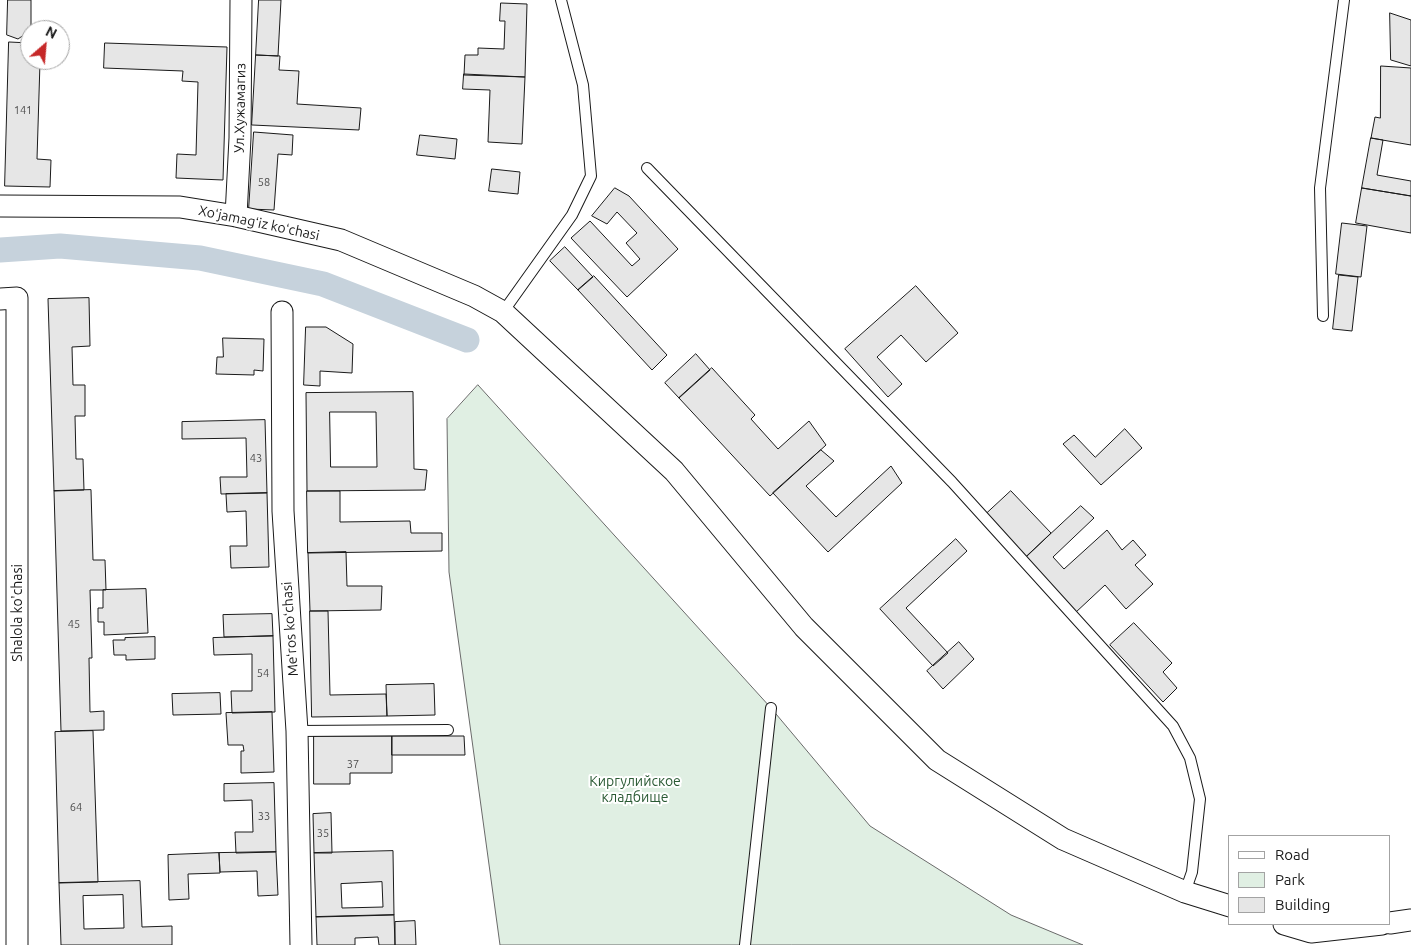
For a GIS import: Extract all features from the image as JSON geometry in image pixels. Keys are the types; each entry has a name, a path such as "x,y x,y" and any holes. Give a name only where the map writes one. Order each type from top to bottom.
{"street":[{"name":"Ул.Хужамагиз","path":"236,216 240,138 241,0"},
{"name":"Xoʻjamagʻiz koʻchasi","path":"0,206 180,207 236,216 341,240 474,296 503,312 674,472 804,628 937,760 1063,840 1186,892 1228,905"},
{"name":"Shalola ko'chasi","path":"0,299 17,298 17,945"},
{"name":"Meʻros koʻchasi","path":"282,312 283,511 297,731 301,945"},
{"path":"1391,923 1411,920"},
{"path":"1287,925 1311,932 1373,925"}],"lane":[{"path":"503,312 572,215 591,176 583,85 561,0"},
{"path":"1323,316 1320,188 1344,0"},
{"path":"647,168 952,482 1173,726 1190,758 1200,799 1192,872 1186,892"},
{"path":"745,945 771,708"},
{"path":"297,731 448,730"}],"green space":[{"name":"Киргулийское кладбище","path":"478,385 771,708 870,826 1011,915 1083,945 500,945 449,572 447,419"}],"building":[{"path":"8,0 31,0 31,20 20,20 20,38 18,39 7,35"},
{"path":"259,0 281,0 278,56 256,55"},
{"path":"501,3 527,4 525,77 464,75 465,55 478,55 478,48 504,49 505,21 500,21"},
{"path":"1390,13 1411,20 1411,66 1391,60"},
{"path":"9,42 20,43 20,70 40,70 37,159 51,160 50,187 5,186"},
{"path":"105,43 227,47 223,180 176,178 177,154 196,155 198,82 182,81 183,71 104,68"},
{"path":"256,55 280,56 279,70 299,71 297,104 361,108 359,130 252,125"},
{"path":"1381,66 1411,68 1411,145 1371,138 1375,117 1380,118"},
{"path":"464,74 525,77 522,144 488,142 490,90 463,89"},
{"path":"254,132 293,135 292,155 278,154 274,210 249,209"},
{"path":"420,135 457,139 455,159 417,155"},
{"path":"1371,138 1383,140 1377,175 1411,181 1411,196 1362,188"},
{"path":"492,169 520,172 518,194 489,191"},
{"path":"615,188 629,196 678,249 627,297 571,238 590,221 632,266 640,259 626,243 637,233 617,212 607,224 592,216"},
{"path":"1362,188 1411,196 1411,233 1356,223"},
{"path":"1342,223 1367,226 1361,277 1336,274"},
{"path":"565,247 593,277 578,290 550,261"},
{"path":"1339,275 1358,277 1352,331 1333,329"},
{"path":"594,276 667,355 652,370 578,290"},
{"path":"916,286 958,333 926,362 901,335 877,357 902,384 888,397 845,349"},
{"path":"89,298 90,346 72,347 73,385 85,385 85,416 75,416 76,459 83,459 84,490 54,491 48,299"},
{"path":"306,327 326,327 353,344 352,373 320,371 320,386 304,385"},
{"path":"223,338 264,339 263,371 254,370 254,375 216,374 217,357 223,357"},
{"path":"696,354 710,370 679,398 665,383"},
{"path":"712,368 755,415 751,419 778,449 809,421 826,445 770,496 679,398"},
{"path":"413,392 414,469 427,470 425,490 307,491 306,393","holes":["330,412 376,412 377,467 331,467"]},
{"path":"265,420 267,493 221,494 220,477 247,477 246,438 182,439 182,422"},
{"path":"1125,429 1142,448 1101,485 1063,444 1074,435 1095,457"},
{"path":"821,450 834,461 806,486 836,517 891,466 902,483 828,552 773,493"},
{"path":"91,490 93,560 105,560 106,590 90,590 92,658 89,658 90,712 104,711 104,730 61,731 54,491"},
{"path":"307,491 340,491 340,522 410,521 411,533 442,533 442,551 308,553"},
{"path":"1011,491 1051,533 1024,559 984,516"},
{"path":"267,493 269,567 231,568 230,546 247,546 246,511 227,512 226,494"},
{"path":"1081,506 1094,518 1053,557 1064,569 1107,530 1122,550 1133,540 1146,555 1135,565 1153,584 1126,609 1105,585 1075,613 1024,559"},
{"path":"956,539 967,551 906,608 948,653 933,666 880,609"},
{"path":"346,552 347,586 382,586 381,610 310,611 308,553"},
{"path":"146,589 148,633 104,635 104,622 98,622 98,608 103,608 103,590"},
{"path":"310,611 328,611 330,695 386,694 387,716 312,717"},
{"path":"272,614 273,636 224,637 223,615"},
{"path":"1134,623 1172,663 1163,672 1177,688 1163,702 1110,645"},
{"path":"273,636 275,712 232,713 231,691 252,691 252,654 214,655 213,638"},
{"path":"155,637 155,659 126,660 126,655 114,655 113,640"},
{"path":"959,642 974,659 943,689 927,671"},
{"path":"434,684 435,715 387,716 386,685"},
{"path":"220,693 221,714 173,715 172,694"},
{"path":"272,712 274,772 241,773 241,751 244,751 243,745 228,745 226,713"},
{"path":"93,731 98,882 59,883 55,732"},
{"path":"314,736 392,736 392,773 350,773 350,784 314,784"},
{"path":"392,736 464,736 465,755 392,755"},
{"path":"274,783 276,852 236,853 235,832 253,832 252,800 224,801 224,784"},
{"path":"331,813 332,853 314,853 313,814"},
{"path":"393,851 394,915 316,917 314,853","holes":["382,882 383,907 342,908 341,884"]},
{"path":"276,852 278,895 258,896 257,871 220,872 219,853"},
{"path":"219,853 220,873 188,874 189,899 169,900 168,855"},
{"path":"140,881 142,927 172,926 172,945 61,945 59,883","holes":["123,895 124,928 84,929 83,896"]},
{"path":"394,915 395,945 379,945 378,937 355,938 355,945 317,945 316,917"},
{"path":"415,921 416,945 395,945 395,922"}],"waterway":[{"path":"0,250 60,246 200,258 323,284 467,340"}]}
